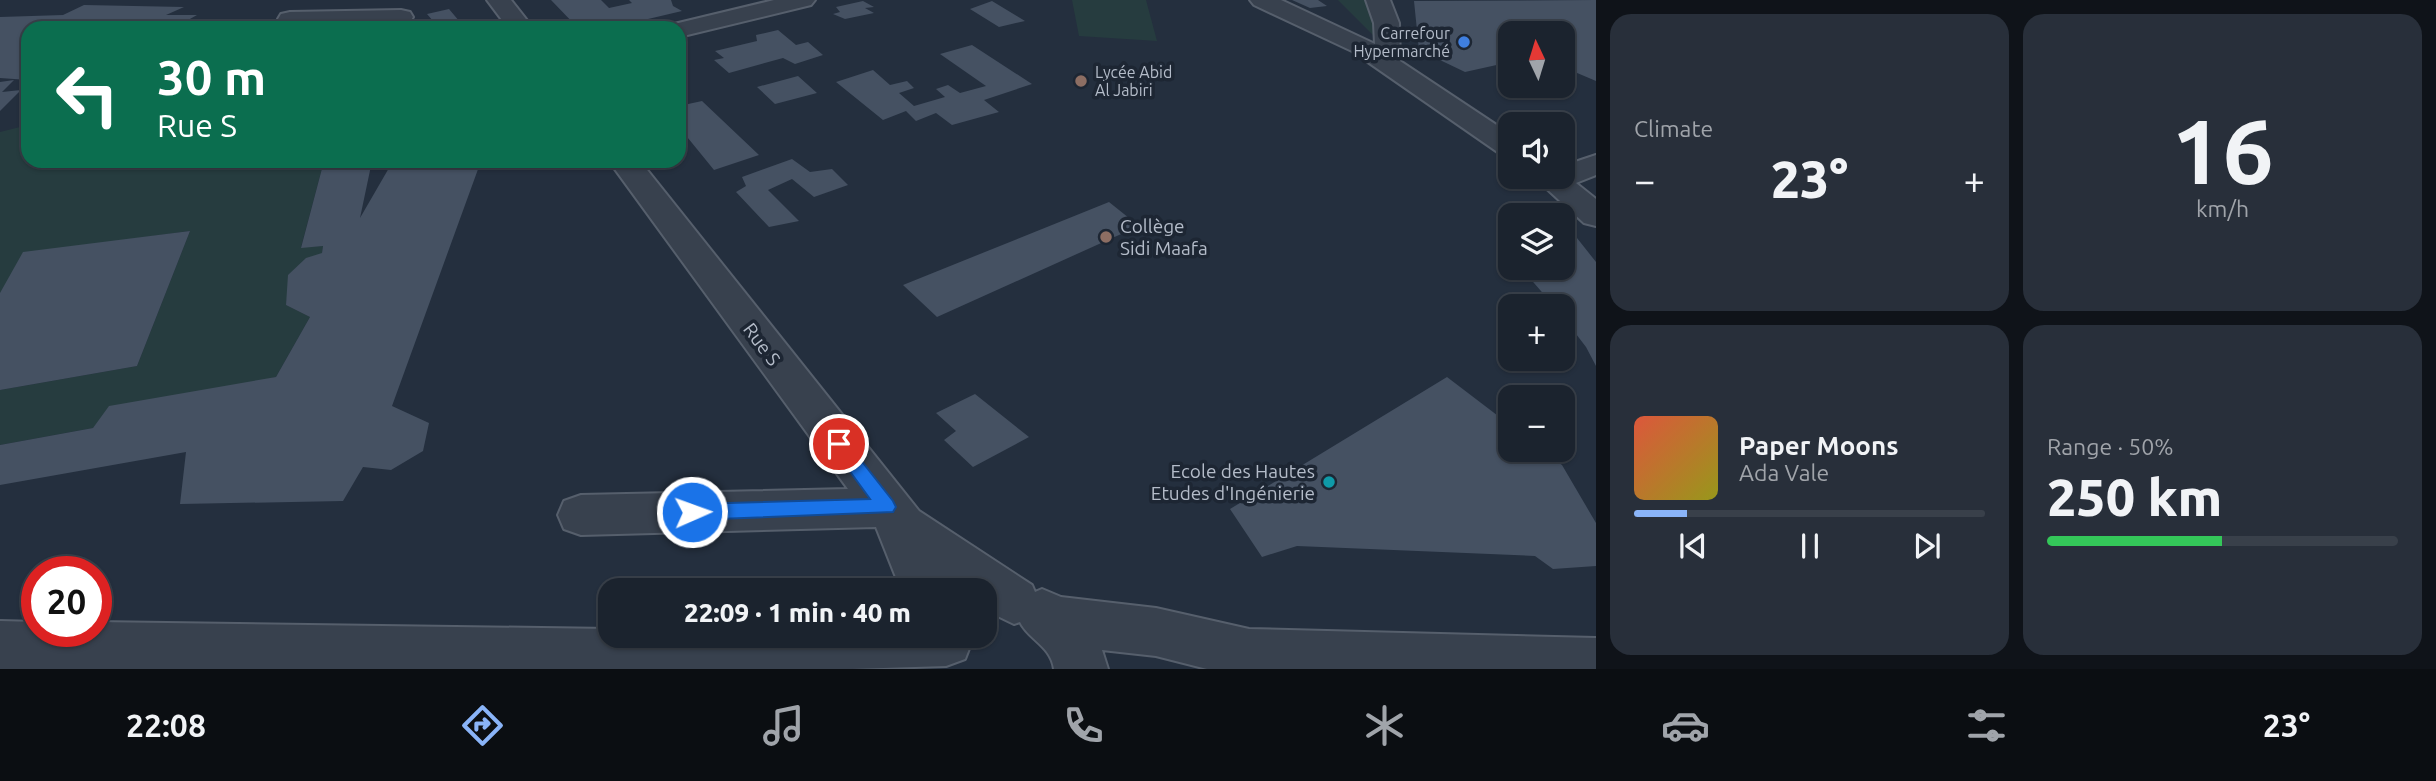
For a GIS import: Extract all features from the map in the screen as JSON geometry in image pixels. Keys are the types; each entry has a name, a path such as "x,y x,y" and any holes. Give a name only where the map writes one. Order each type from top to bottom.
{"street":[{"path":"499,0 516,21"},
{"path":"703,0 726,19"},
{"path":"686,28 803,0"},
{"path":"1262,0 1344,37 1498,139"},
{"path":"1378,0 1384,9 1388,32 1387,63"},
{"path":"290,19 403,15"},
{"path":"1575,171 1596,164"},
{"name":"Rue S","path":"629,168 894,516 921,578"},
{"path":"1564,189 1596,216"},
{"path":"582,515 894,516"},
{"name":"Rue S","path":"894,516 1018,608"},
{"path":"1018,608 1156,632 1226,662 1437,657 1596,664"},
{"path":"1018,608 1071,640 1081,669"},
{"path":"0,646 790,663 844,648"}],"green space":[{"path":"1072,0 1146,0 1157,41 1079,36"},
{"path":"1338,0 1373,0 1407,41 1385,47"},
{"path":"21,127 21,168 322,168 301,247 323,246 322,253 288,291 286,305 310,317 276,377 93,428 0,445 0,390 137,366 190,231 109,242 0,293 0,132"}],"building":[{"path":"551,0 601,0 609,8 632,3 629,0 671,0 673,6 682,11 640,21 571,21"},
{"path":"1292,0 1318,0 1327,6 1310,8"},
{"name":"Carrefour Hypermarché","path":"1596,0 1596,81 1575,72 1575,21 1498,21 1498,65 1465,72 1419,50 1414,1"},
{"path":"863,1 874,7 865,8 874,13 845,19 833,14 840,12 836,7"},
{"path":"992,1 1025,21 999,27 970,9"},
{"path":"84,5 184,7 166,15 197,15 186,21 21,21 21,80 0,78 0,17 63,15"},
{"path":"449,9 459,21 433,21 427,14"},
{"path":"778,30 796,45 808,42 823,55 795,64 783,58 729,73 714,60 724,58 715,51 757,41 756,35"},
{"path":"972,45 1032,84 984,100 999,112 952,125 936,113 916,121 906,111 883,120 836,82 873,70 890,85 907,81 914,88 899,93 914,106 945,97 936,89 948,85 960,93 986,86 940,54"},
{"path":"798,76 817,93 775,104 757,87"},
{"path":"14,80 2,92 21,90 0,111 0,82"},
{"path":"702,101 759,155 714,170 686,136 686,104"},
{"path":"792,159 810,172 832,169 848,185 814,197 792,179 768,190 799,221 769,227 736,192 746,186 742,177"},
{"path":"322,168 371,168 360,218 389,168 478,168 392,406 429,423 423,451 391,470 363,467 343,501 180,504 186,452 0,485 0,445 93,428 109,406 276,377 310,317 286,305 288,275 306,258 322,253 323,246 301,248"},
{"path":"1109,202 1139,226 937,317 903,285"},
{"path":"190,231 137,366 0,390 0,293 23,252"},
{"path":"1577,238 1596,262 1596,366 1575,333 1575,294 1544,294 1531,280 1575,280"},
{"name":"Ecole des Hautes Etudes d'Ingénierie","path":"1447,377 1498,416 1498,462 1558,462 1562,465 1596,523 1596,566 1553,569 1535,556 1297,546 1262,557 1230,509"},
{"path":"975,394 1029,437 973,467 944,440 956,431 936,413"}],"place":[{"name":"Carrefour Hypermarché","path":"1464,42"},
{"name":"Lycée Abid Al Jabiri","path":"1081,81"},
{"name":"Collège Sidi Maafa","path":"1106,237"},
{"name":"Ecole des Hautes Etudes d'Ingénierie","path":"1329,482"}],"route":[{"path":"692,512 887,507 839,444"}]}
